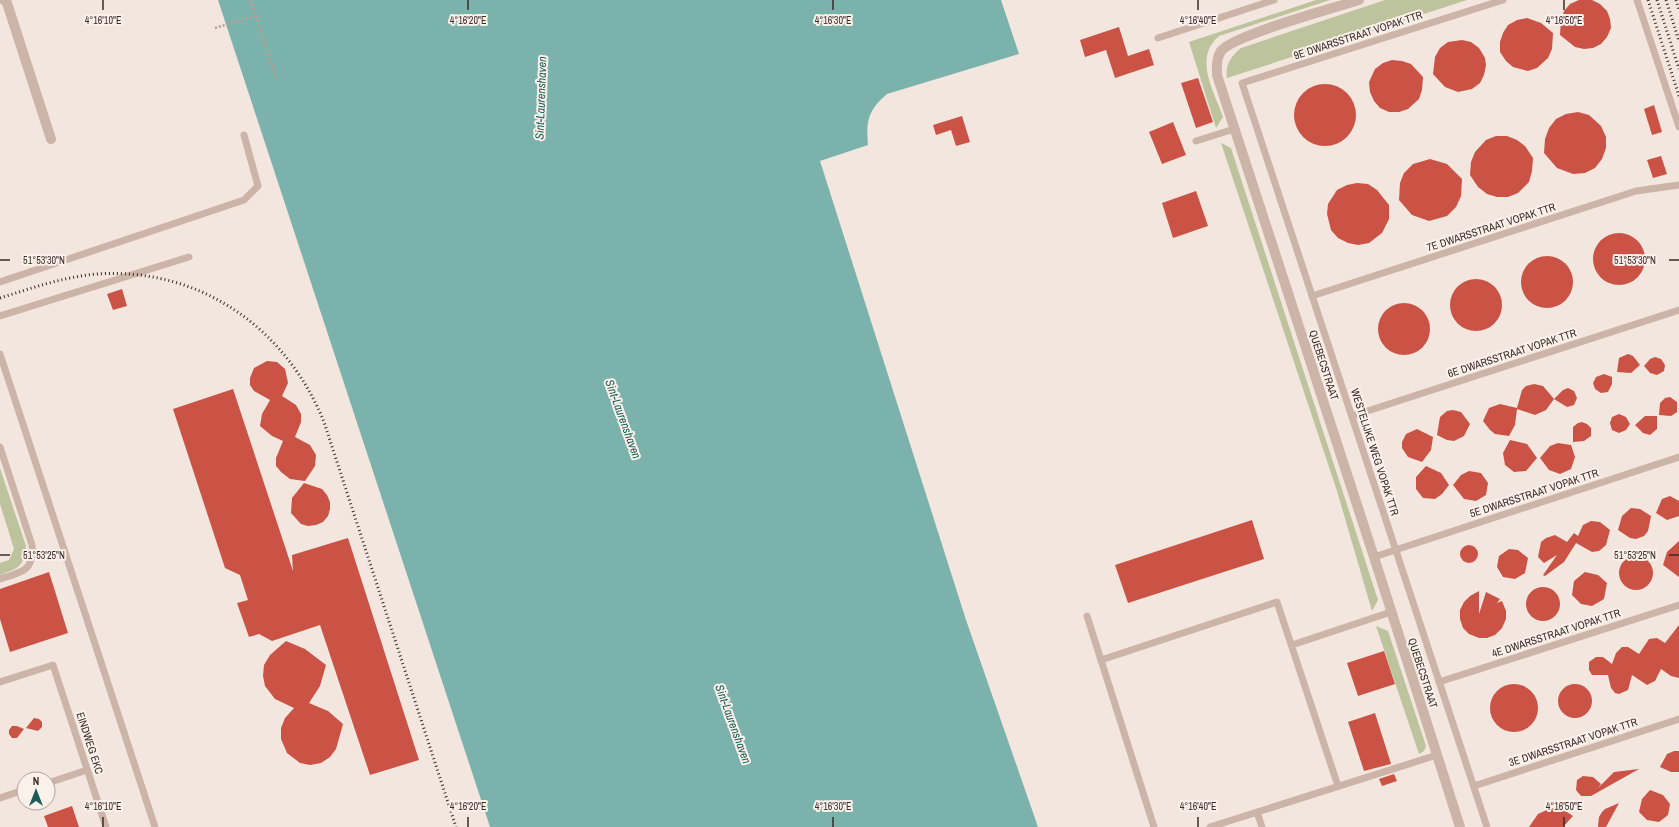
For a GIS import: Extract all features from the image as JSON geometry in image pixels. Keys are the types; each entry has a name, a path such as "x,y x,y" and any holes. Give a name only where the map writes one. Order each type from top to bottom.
{"street":[{"path":"4,0 7,3 51,139"},
{"name":"QUEBECSTRAAT","path":"1359,0 1240,38 1222,51 1217,60 1217,75 1392,612 1460,827"}],"lane":[{"path":"1158,38 1274,0"},
{"name":"9E DWARSSTRAAT VOPAK TTR","path":"1242,83 1503,0"},
{"path":"1637,0 1679,127"},
{"name":"WESTELIJKE WEG VOPAK TTR","path":"1242,83 1487,827"},
{"path":"1196,141 1234,129"},
{"path":"0,282 244,200 258,186 244,135"},
{"name":"7E DWARSSTRAAT VOPAK TTR","path":"1312,296 1636,191 1679,184"},
{"path":"0,316 189,257"},
{"name":"6E DWARSSTRAAT VOPAK TTR","path":"1352,416 1679,310"},
{"path":"0,354 155,827"},
{"path":"0,447 32,546 33,556 25,571 0,579"},
{"name":"5E DWARSSTRAAT VOPAK TTR","path":"1374,557 1679,458"},
{"path":"1101,660 1277,602 1338,786"},
{"name":"4E DWARSSTRAAT VOPAK TTR","path":"1439,682 1679,605"},
{"path":"1292,645 1392,612"},
{"path":"1087,616 1154,827"},
{"name":"EINDWEG EKC","path":"0,682 53,665 106,827"},
{"name":"3E DWARSSTRAAT VOPAK TTR","path":"1474,786 1679,719"},
{"path":"1210,827 1437,755"},
{"path":"56,780 87,770"},
{"path":"0,798 16,793"},
{"path":"1257,812 1262,827"}],"path":[{"path":"250,0 276,77"},
{"path":"215,28 255,16"}],"green space":[{"path":"1316,0 1330,0 1219,36 1211,45 1207,54 1206,64 1211,86 1223,117 1216,128 1189,42"},
{"path":"1385,0 1467,0 1227,78 1228,65 1234,54 1241,48"},
{"path":"1221,143 1231,148 1378,600 1372,611 1337,491"},
{"path":"0,468 26,546 24,558 19,566 0,575 0,563 9,560 14,549 0,504"},
{"path":"1376,626 1388,631 1426,746 1424,751 1419,754"}],"water":[{"name":"Sint-Laurenshaven","path":"218,0 1001,0 1019,54 887,94 876,105 870,116 867,129 868,145 820,161 966,620 1038,827 490,827"}],"building":[{"path":"1579,0 1592,0 1600,4 1607,11 1610,19 1611,28 1607,37 1601,44 1593,48 1584,49 1575,47 1560,35 1561,20 1564,11 1570,4"},
{"path":"1527,18 1541,23 1553,33 1552,49 1548,58 1537,68 1528,71 1513,67 1506,61 1500,52 1500,42 1508,25 1517,20"},
{"path":"1119,27 1128,56 1149,49 1154,65 1115,78 1106,50 1085,57 1080,40"},
{"path":"1462,40 1471,42 1479,48 1485,58 1486,65 1484,75 1480,83 1472,89 1458,92 1445,87 1433,74 1435,57 1440,48 1448,42"},
{"path":"1392,60 1411,64 1423,77 1422,90 1419,99 1408,109 1399,112 1389,112 1380,108 1374,101 1370,92 1369,82 1375,69 1383,63"},
{"path":"1198,78 1213,122 1196,128 1181,83"},
{"path":"1325,84 1337,86 1347,93 1354,103 1356,115 1354,127 1347,137 1337,144 1325,146 1313,144 1303,137 1296,127 1294,115 1296,103 1303,93 1313,86"},
{"path":"1654,105 1662,132 1652,135 1644,109"},
{"path":"1578,112 1589,115 1601,126 1606,137 1606,148 1602,159 1595,168 1585,173 1573,174 1557,168 1544,153 1545,139 1549,128 1556,119 1566,114"},
{"path":"962,116 970,142 956,146 951,130 936,135 933,125"},
{"path":"1173,122 1186,155 1162,164 1149,132"},
{"path":"1496,136 1507,136 1517,140 1525,146 1533,158 1529,182 1518,193 1508,197 1497,197 1487,194 1478,187 1470,175 1471,162 1475,152 1486,140"},
{"path":"1661,156 1667,174 1653,178 1647,160"},
{"path":"1430,159 1447,164 1462,179 1461,196 1456,207 1447,216 1429,221 1412,215 1399,200 1400,183 1404,173 1413,164"},
{"path":"1357,183 1368,184 1377,190 1389,205 1389,219 1382,233 1369,243 1358,245 1348,243 1338,238 1331,230 1327,214 1328,204 1337,190 1347,185"},
{"path":"1196,191 1208,226 1173,238 1162,203"},
{"path":"1619,233 1629,235 1637,241 1643,249 1645,259 1643,269 1637,277 1629,283 1619,285 1609,283 1601,277 1595,269 1593,259 1595,249 1601,241 1609,235"},
{"path":"1547,256 1557,258 1565,264 1571,272 1573,282 1571,292 1565,300 1557,306 1547,308 1537,306 1529,300 1523,292 1521,282 1523,272 1529,264 1537,258"},
{"path":"1476,279 1486,281 1494,287 1500,295 1502,305 1500,315 1494,323 1486,329 1476,331 1466,329 1458,323 1452,315 1450,305 1452,295 1458,287 1466,281"},
{"path":"122,289 127,306 113,310 107,294"},
{"path":"1404,303 1414,305 1422,311 1428,319 1430,329 1428,339 1422,347 1414,353 1404,355 1394,353 1386,347 1380,339 1378,329 1380,319 1386,311 1394,305"},
{"path":"1628,354 1633,356 1640,365 1631,373 1617,372 1619,358"},
{"path":"1655,357 1661,359 1665,365 1664,371 1657,375 1650,373 1644,366 1650,359"},
{"path":"267,361 277,362 285,369 288,383 282,396 296,405 301,414 301,422 295,437 310,445 316,455 315,466 305,481 290,479 276,466 276,458 283,441 272,436 260,426 262,414 270,400 254,391 250,385 250,378 254,368"},
{"path":"1604,374 1612,377 1612,384 1608,392 1601,393 1595,389 1593,383 1596,377"},
{"path":"1534,384 1543,386 1554,399 1546,410 1535,415 1517,409 1515,425 1509,436 1495,434 1490,430 1483,421 1489,408 1500,404 1517,408 1522,390 1526,386"},
{"path":"1568,388 1574,391 1577,398 1574,405 1567,407 1554,399 1563,390"},
{"path":"233,389 293,571 292,555 348,538 419,760 370,775 320,625 272,641 259,634 249,637 237,603 248,600 240,575 225,568 173,409"},
{"path":"1670,397 1677,402 1677,412 1671,416 1659,415 1660,403 1665,398"},
{"path":"1453,410 1461,412 1470,424 1464,436 1454,441 1447,440 1437,435 1440,417 1447,411"},
{"path":"1619,414 1626,417 1630,424 1626,430 1619,433 1612,430 1610,423 1612,417"},
{"path":"1645,416 1657,416 1657,429 1650,435 1643,433 1635,425"},
{"path":"1582,422 1591,428 1591,436 1584,441 1573,442 1573,427"},
{"path":"1417,429 1433,437 1431,450 1422,462 1408,457 1402,448 1402,442 1406,434"},
{"path":"1510,440 1527,444 1537,458 1526,471 1514,472 1505,465 1503,453"},
{"path":"1558,443 1571,445 1575,457 1571,469 1560,474 1549,470 1540,458 1550,446"},
{"path":"1426,466 1441,473 1449,485 1442,494 1435,499 1423,498 1416,489 1416,477"},
{"path":"1469,471 1481,473 1488,483 1486,495 1476,501 1464,499 1453,485 1461,475"},
{"path":"304,483 322,489 330,502 328,516 323,522 316,525 308,526 301,524 291,513 292,498"},
{"path":"1670,496 1679,501 1679,516 1667,520 1656,513 1662,499"},
{"path":"1631,508 1640,509 1651,516 1648,531 1644,536 1636,539 1630,538 1618,530 1622,516"},
{"path":"1252,520 1264,559 1128,603 1115,565"},
{"path":"1591,521 1600,522 1610,530 1606,545 1599,551 1592,552 1576,543 1564,562 1545,576 1543,575 1557,555 1544,563 1538,557 1541,542 1546,538 1555,535 1567,542 1574,533 1578,536 1583,525"},
{"path":"1679,541 1679,577 1663,565 1667,552"},
{"path":"1465,545 1473,545 1478,550 1476,561 1473,563 1465,563 1460,558 1460,550"},
{"path":"1509,549 1518,550 1528,558 1525,573 1515,579 1503,577 1497,567 1499,556"},
{"path":"1633,556 1639,556 1643,557 1650,563 1653,573 1652,580 1646,587 1639,590 1633,590 1629,589 1622,583 1619,576 1619,570 1620,566 1626,559"},
{"path":"49,572 68,633 10,652 0,619 0,589"},
{"path":"1585,572 1598,575 1607,583 1604,599 1592,606 1581,604 1572,595 1574,581"},
{"path":"1540,587 1546,587 1550,588 1557,594 1560,604 1559,611 1553,618 1546,621 1540,621 1536,620 1529,614 1526,607 1526,601 1527,597 1533,590"},
{"path":"1479,591 1479,614 1486,592 1500,599 1497,603 1502,601 1506,611 1506,619 1502,628 1495,635 1487,638 1479,638 1469,634 1463,628 1460,619 1460,610 1464,602 1470,596"},
{"path":"1679,625 1679,678 1671,676 1661,669 1655,681 1647,685 1632,675 1628,690 1619,694 1615,693 1611,688 1608,675 1592,675 1589,670 1589,662 1596,657 1603,657 1612,664 1616,653 1622,647 1628,647 1639,654 1649,639 1657,638 1665,643"},
{"path":"286,641 305,649 326,665 320,686 309,703 328,711 343,724 336,749 330,757 321,763 310,765 300,763 287,753 281,739 281,728 285,718 294,708 275,699 265,686 263,676 264,665 270,655"},
{"path":"1384,651 1395,684 1358,696 1347,663"},
{"path":"1514,684 1523,686 1531,691 1536,699 1538,708 1536,717 1531,725 1523,730 1514,732 1505,730 1497,725 1492,717 1490,708 1492,699 1497,691 1505,686"},
{"path":"1572,684 1578,684 1587,689 1591,695 1591,707 1587,713 1578,718 1572,718 1563,713 1558,704 1558,698 1563,689"},
{"path":"1375,713 1391,764 1364,771 1348,722"},
{"path":"34,718 39,719 42,722 42,727 38,731 26,728"},
{"path":"12,726 17,726 24,729 17,738 12,738 9,734 9,730"},
{"path":"1674,751 1679,751 1679,772 1671,772 1660,767 1667,754"},
{"path":"1639,769 1591,796 1581,796 1576,790 1577,780 1583,776 1593,777 1601,784 1598,788 1614,772"},
{"path":"1394,774 1397,781 1382,786 1379,779"},
{"path":"1650,790 1663,795 1670,804 1668,815 1659,822 1647,820 1639,812 1642,799"},
{"path":"1619,803 1606,827 1598,827 1599,817 1602,812 1605,809"},
{"path":"72,806 79,827 48,827 44,816"},
{"path":"1551,808 1564,810 1573,816 1563,827 1529,827 1538,814"}],"railway":[{"path":"1648,0 1679,96"},
{"path":"1657,0 1679,69"},
{"path":"1666,0 1679,41"},
{"path":"1676,0 1679,10"},
{"path":"0,298 60,280 84,275 135,274 171,281 204,293 235,310 263,332 287,358 308,388 324,422 456,827"}]}
